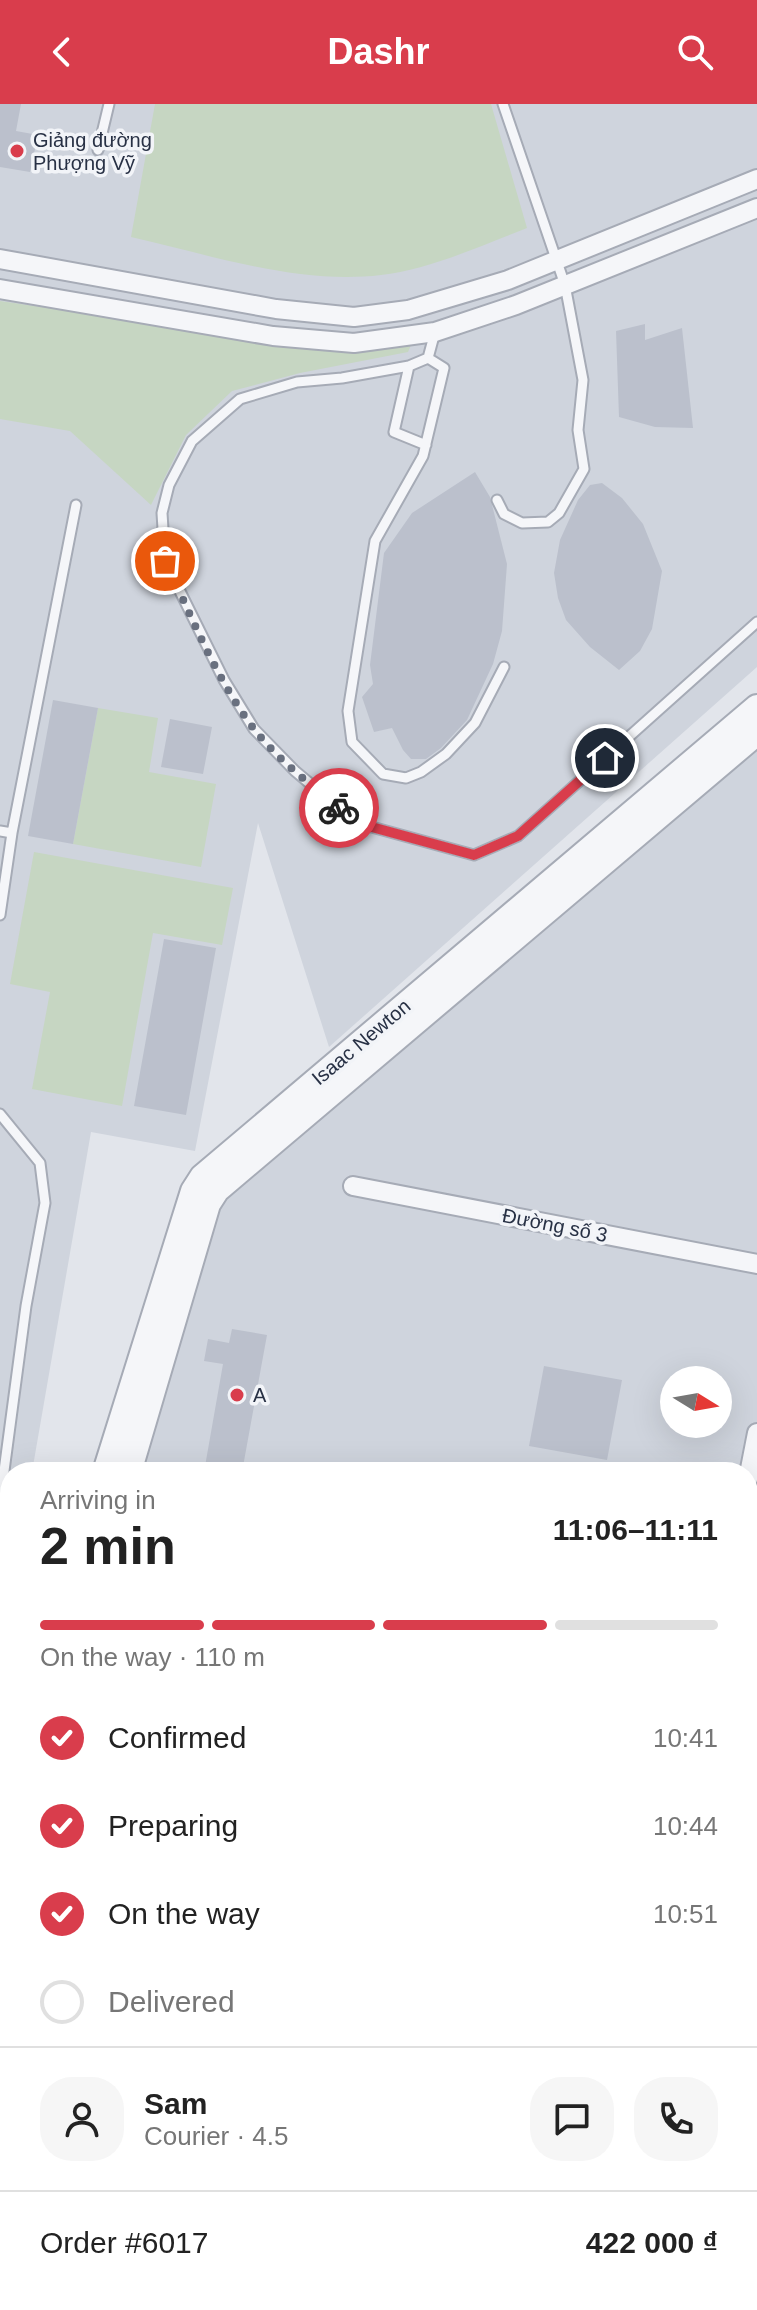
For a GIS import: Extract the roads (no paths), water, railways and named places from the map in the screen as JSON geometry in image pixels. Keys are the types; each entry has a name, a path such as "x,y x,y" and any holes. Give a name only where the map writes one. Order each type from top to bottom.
{"street":[{"path":"0,259 276,309 354,317 408,310 508,280 757,179"},
{"path":"0,289 286,337 354,343 435,332 516,305 757,208"},
{"name":"Isaac Newton","path":"108,1462 193,1191 202,1177 757,707"},
{"name":"Isaac Newton","path":"132,1462 208,1204 217,1190 757,733"},
{"name":"Đường số 3","path":"353,1186 757,1264"},
{"path":"751,1462 757,1433"}],"lane":[{"path":"98,150 109,104"},
{"path":"497,500 504,514 522,523 548,522 559,513 584,469 578,430 583,380 565,285 559,260 503,104"},
{"path":"428,358 435,332"},
{"path":"428,358 409,366 342,378 297,382 240,399 192,441 169,485 162,513 165,561 224,680 254,729 295,771 357,823 474,855 518,836 757,622"},
{"path":"428,358 444,368 423,456 375,541 348,711 352,742 383,774 406,778 421,772 446,754 475,723 504,667"},
{"path":"409,366 394,432 426,445"},
{"path":"0,915 12,833 76,505"},
{"path":"0,831 12,833"},
{"path":"0,1114 40,1163 45,1203 26,1306 5,1462"}],"place":[{"name":"Giảng đường Phượng Vỹ","path":"17,151"},
{"name":"A","path":"237,1395"}]}
